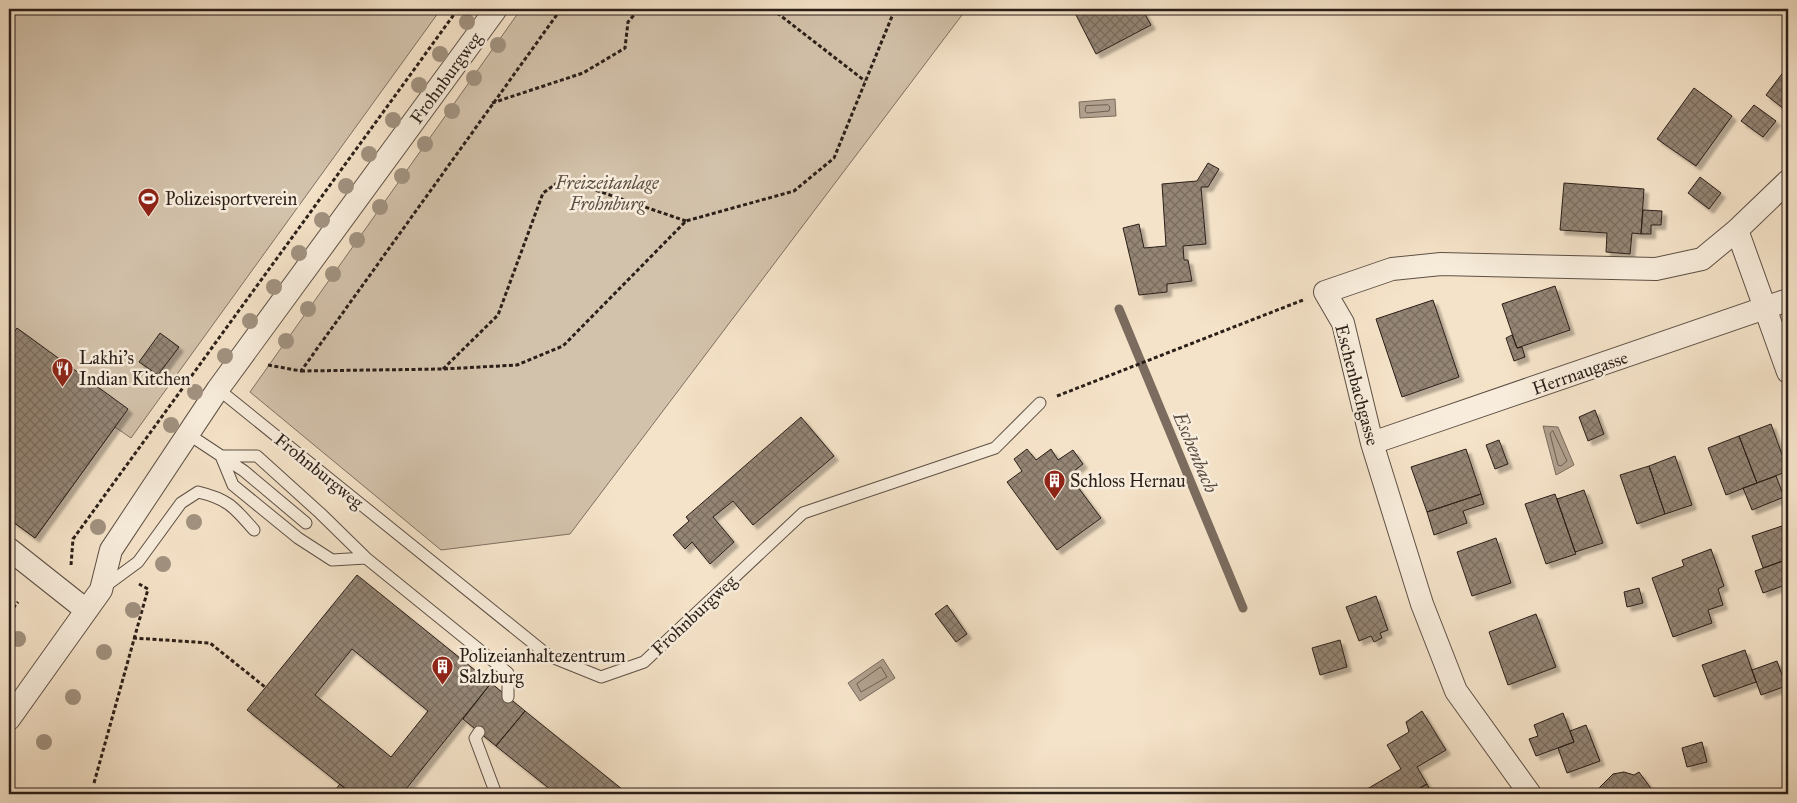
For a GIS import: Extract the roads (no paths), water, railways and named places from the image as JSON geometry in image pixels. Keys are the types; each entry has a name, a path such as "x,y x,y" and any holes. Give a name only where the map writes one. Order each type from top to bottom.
{"street":[{"name":"Frohnburgweg","path":"9,719 101,590 111,550 218,389 496,9"},
{"path":"1788,181 1737,230 1788,372"},
{"name":"Eschenbachgasse","path":"1530,794 1456,691 1422,604 1372,443 1343,324 1325,292 1392,269 1441,264 1656,269 1702,259 1737,230"},
{"name":"Herrnaugasse","path":"1372,443 1788,300"},
{"path":"9,548 86,610"}],"lane":[{"name":"Frohnburgweg","path":"218,389 549,656 601,677 644,662 803,514 995,448 1040,404"},
{"path":"188,434 244,471 306,523"},
{"path":"221,456 257,456 366,558 508,673 508,697"},
{"path":"221,456 234,486 298,538 332,560 366,558"},
{"path":"101,590 138,562 181,503 198,492 221,498 238,512 254,530"},
{"path":"479,732 475,738 496,794"}],"water":[{"path":"1115,99 1116,116 1080,118 1079,102"},
{"path":"1543,426 1558,427 1574,465 1556,475"},
{"path":"883,659 895,678 860,701 848,683"}],"waterway":[{"name":"Eschenbach","path":"1119,309 1243,608"}],"place":[{"name":"Polizeisportverein","path":"149,218"},
{"name":"Lakhi's Indian Kitchen","path":"63,387"},
{"name":"Schloss Hernau","path":"1054,500"},
{"name":"Polizeianhaltezentrum Salzburg","path":"443,685"}],"park label":[{"name":"Freizeitanlage Frohnburg","path":"607,193"}]}
